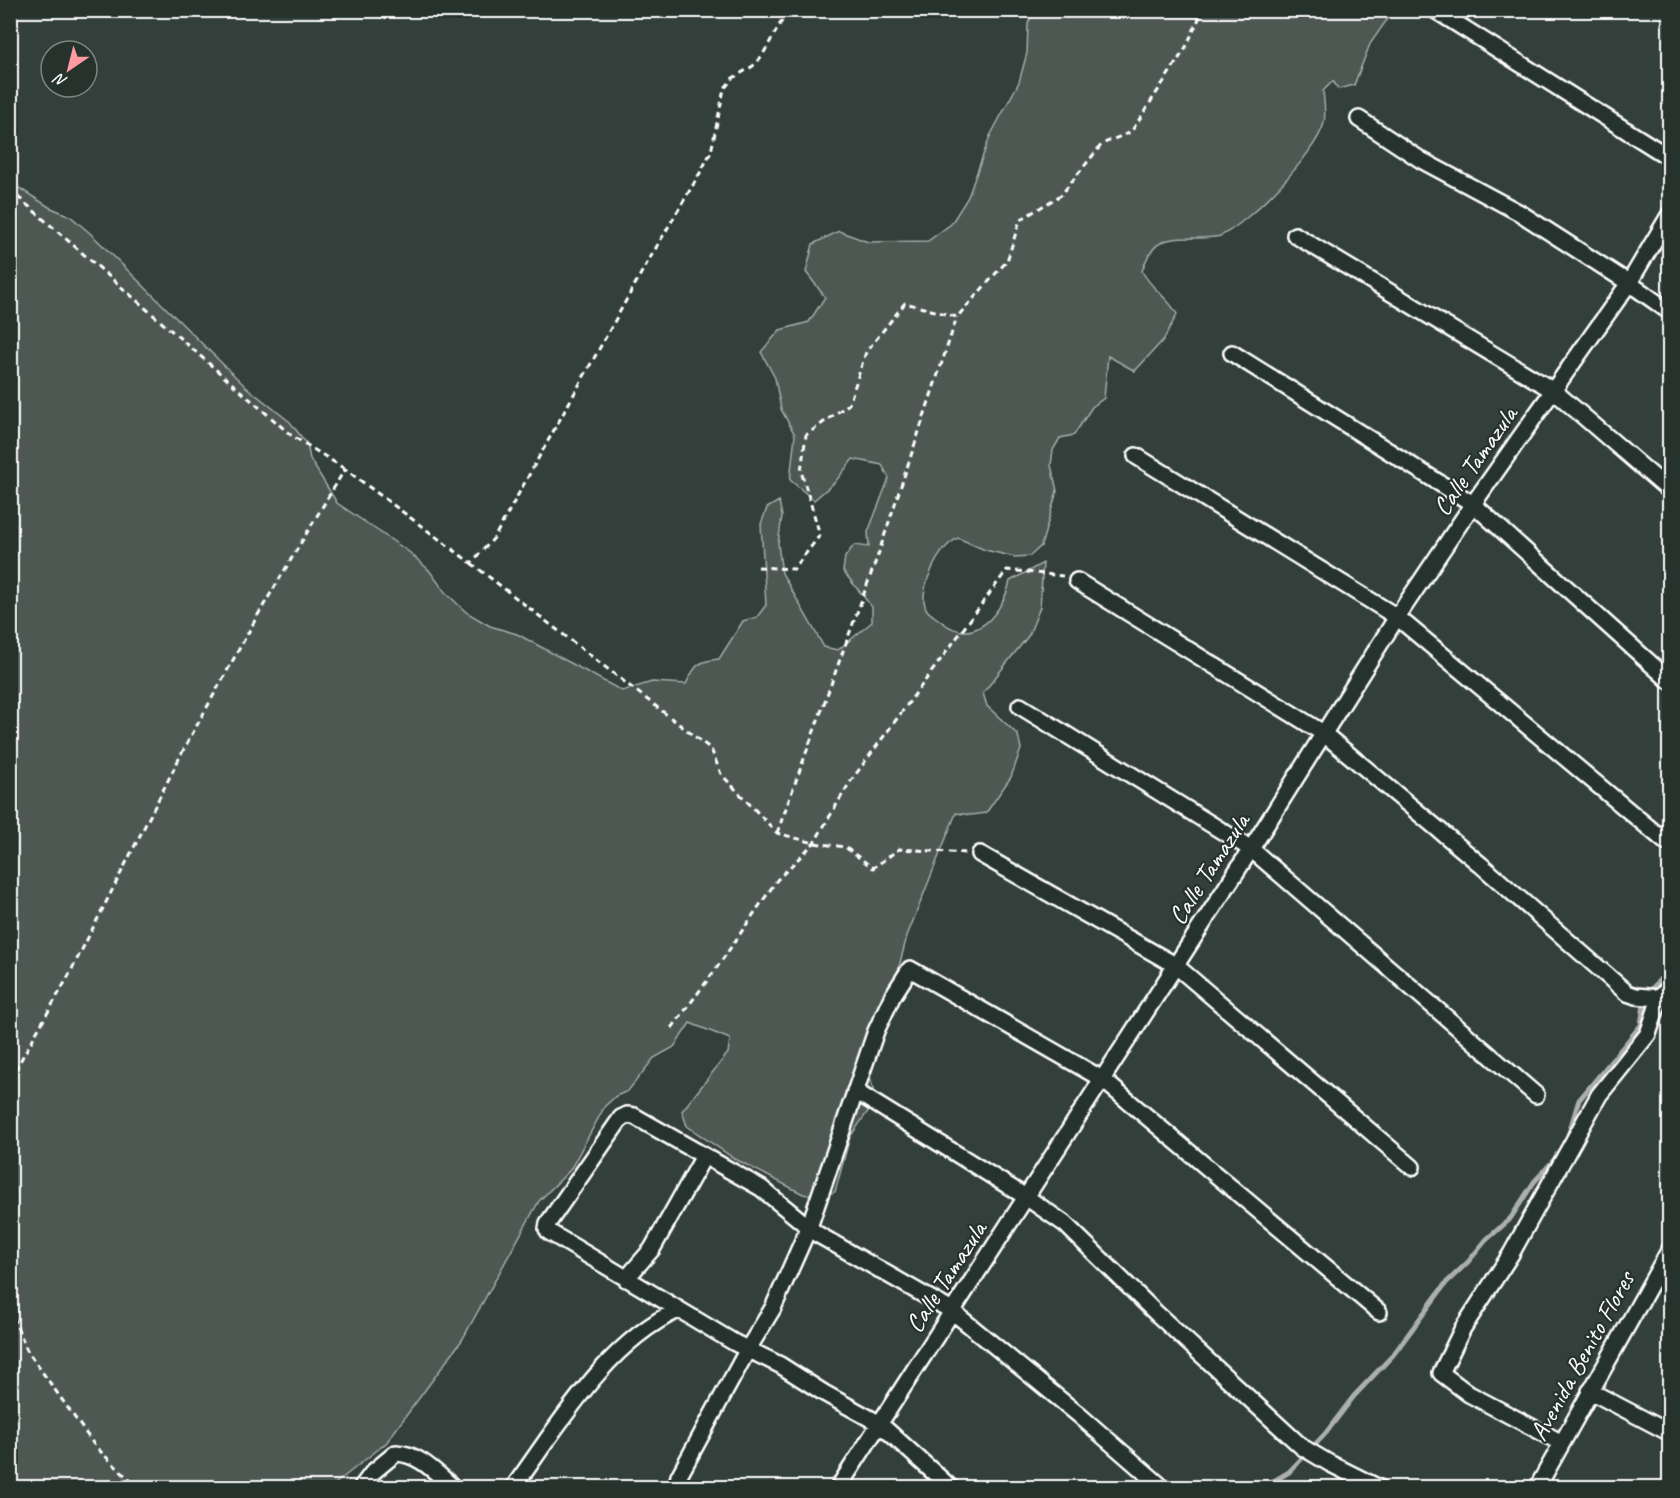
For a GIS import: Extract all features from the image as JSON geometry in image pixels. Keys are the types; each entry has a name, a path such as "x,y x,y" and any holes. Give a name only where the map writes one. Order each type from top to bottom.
{"street":[{"path":"1435,10 1670,158"},
{"path":"1359,119 1411,154 1520,213 1670,312"},
{"name":"Calle Tamazula","path":"838,1488 1251,849 1397,617 1473,504 1629,283 1670,214"},
{"path":"1296,235 1554,391 1670,491"},
{"path":"1232,353 1473,504 1670,681"},
{"path":"1136,456 1397,617 1666,842"},
{"path":"1077,581 1323,733 1481,865 1628,993 1636,996 1665,992 1648,1034 1599,1095 1511,1254 1463,1328 1441,1373 1469,1394 1562,1443"},
{"path":"1020,706 1251,849 1536,1095"},
{"path":"980,854 1175,965 1412,1167"},
{"path":"676,1488 679,1476 773,1308 809,1227 876,1031 892,997 910,969 1102,1079 1379,1312"},
{"path":"855,1091 1026,1197 1065,1224 1302,1447 1368,1485"},
{"path":"951,1488 880,1424 678,1310 549,1232 548,1223 621,1118 627,1115 634,1116 770,1194 809,1227 952,1311 1079,1415 1162,1488"},
{"path":"626,1279 652,1249 704,1156"},
{"name":"Avenida Benito Flores","path":"1537,1488 1670,1249"},
{"path":"513,1488 586,1388 610,1360 651,1324 678,1310"},
{"path":"1590,1391 1670,1433"},
{"path":"361,1488 386,1460 396,1454 407,1454 418,1458 454,1488"}],"path":[{"path":"471,563 494,538 643,270 700,174 711,152 724,89 733,78 753,66 762,56 788,10"},
{"path":"777,833 879,552 957,317 1007,261 1020,220 1061,195 1102,144 1131,132 1185,49 1203,10"},
{"path":"10,190 291,435 345,469 471,563 711,749 721,774 777,833 814,843 845,847 873,868 899,849 980,854"},
{"path":"758,567 794,569 820,535 801,471 806,435 849,404 866,352 905,303 957,317"},
{"path":"10,1079 68,977 185,747 259,613 345,469"},
{"path":"672,1028 777,880 814,843 850,782 1007,570 1064,576 1077,581"},
{"path":"10,1307 27,1350 38,1366 95,1446 138,1488"}],"shaded area":[{"path":"1033,11 1393,11 1370,44 1354,85 1338,89 1333,81 1323,91 1325,119 1318,136 1295,169 1264,203 1220,236 1171,239 1157,245 1151,251 1142,271 1177,314 1164,339 1135,371 1108,356 1104,398 1092,407 1074,435 1060,438 1053,450 1051,465 1057,491 1041,546 1030,556 1015,557 985,550 958,538 947,546 933,567 924,595 927,610 954,629 966,631 976,629 986,623 994,614 1001,604 1010,581 1043,563 1040,607 1029,635 983,693 987,706 1018,735 1021,749 1011,777 986,813 971,815 956,813 907,936 868,1067 874,1094 871,1107 850,1137 835,1192 818,1197 803,1194 735,1159 687,1126 682,1111 728,1053 730,1039 690,1023 674,1047 654,1058 628,1091 616,1096 605,1106 570,1170 539,1201 462,1340 386,1443 331,1487 11,1487 10,182 49,207 70,216 91,234 246,387 290,422 307,444 310,459 337,503 409,552 429,570 445,592 466,612 490,626 517,634 622,691 652,682 686,684 698,665 719,659 743,621 757,617 766,605 761,524 767,508 779,501 782,516 778,544 782,573 824,647 838,650 872,622 872,607 843,571 845,557 854,545 869,547 868,532 889,478 882,465 853,459 835,482 814,500 790,480 795,435 781,409 775,378 761,352 780,330 809,322 825,297 806,272 813,244 839,231 868,242 928,241 951,224 968,197 990,136 1019,82 1027,53 1028,24"}],"waterway":[{"path":"1567,1139 1579,1100 1641,1025 1645,997 1670,968"},
{"path":"1262,1488 1289,1472 1325,1434 1354,1396 1393,1355 1446,1283 1468,1262 1486,1240 1510,1219 1534,1182 1554,1160 1562,1147"}]}
